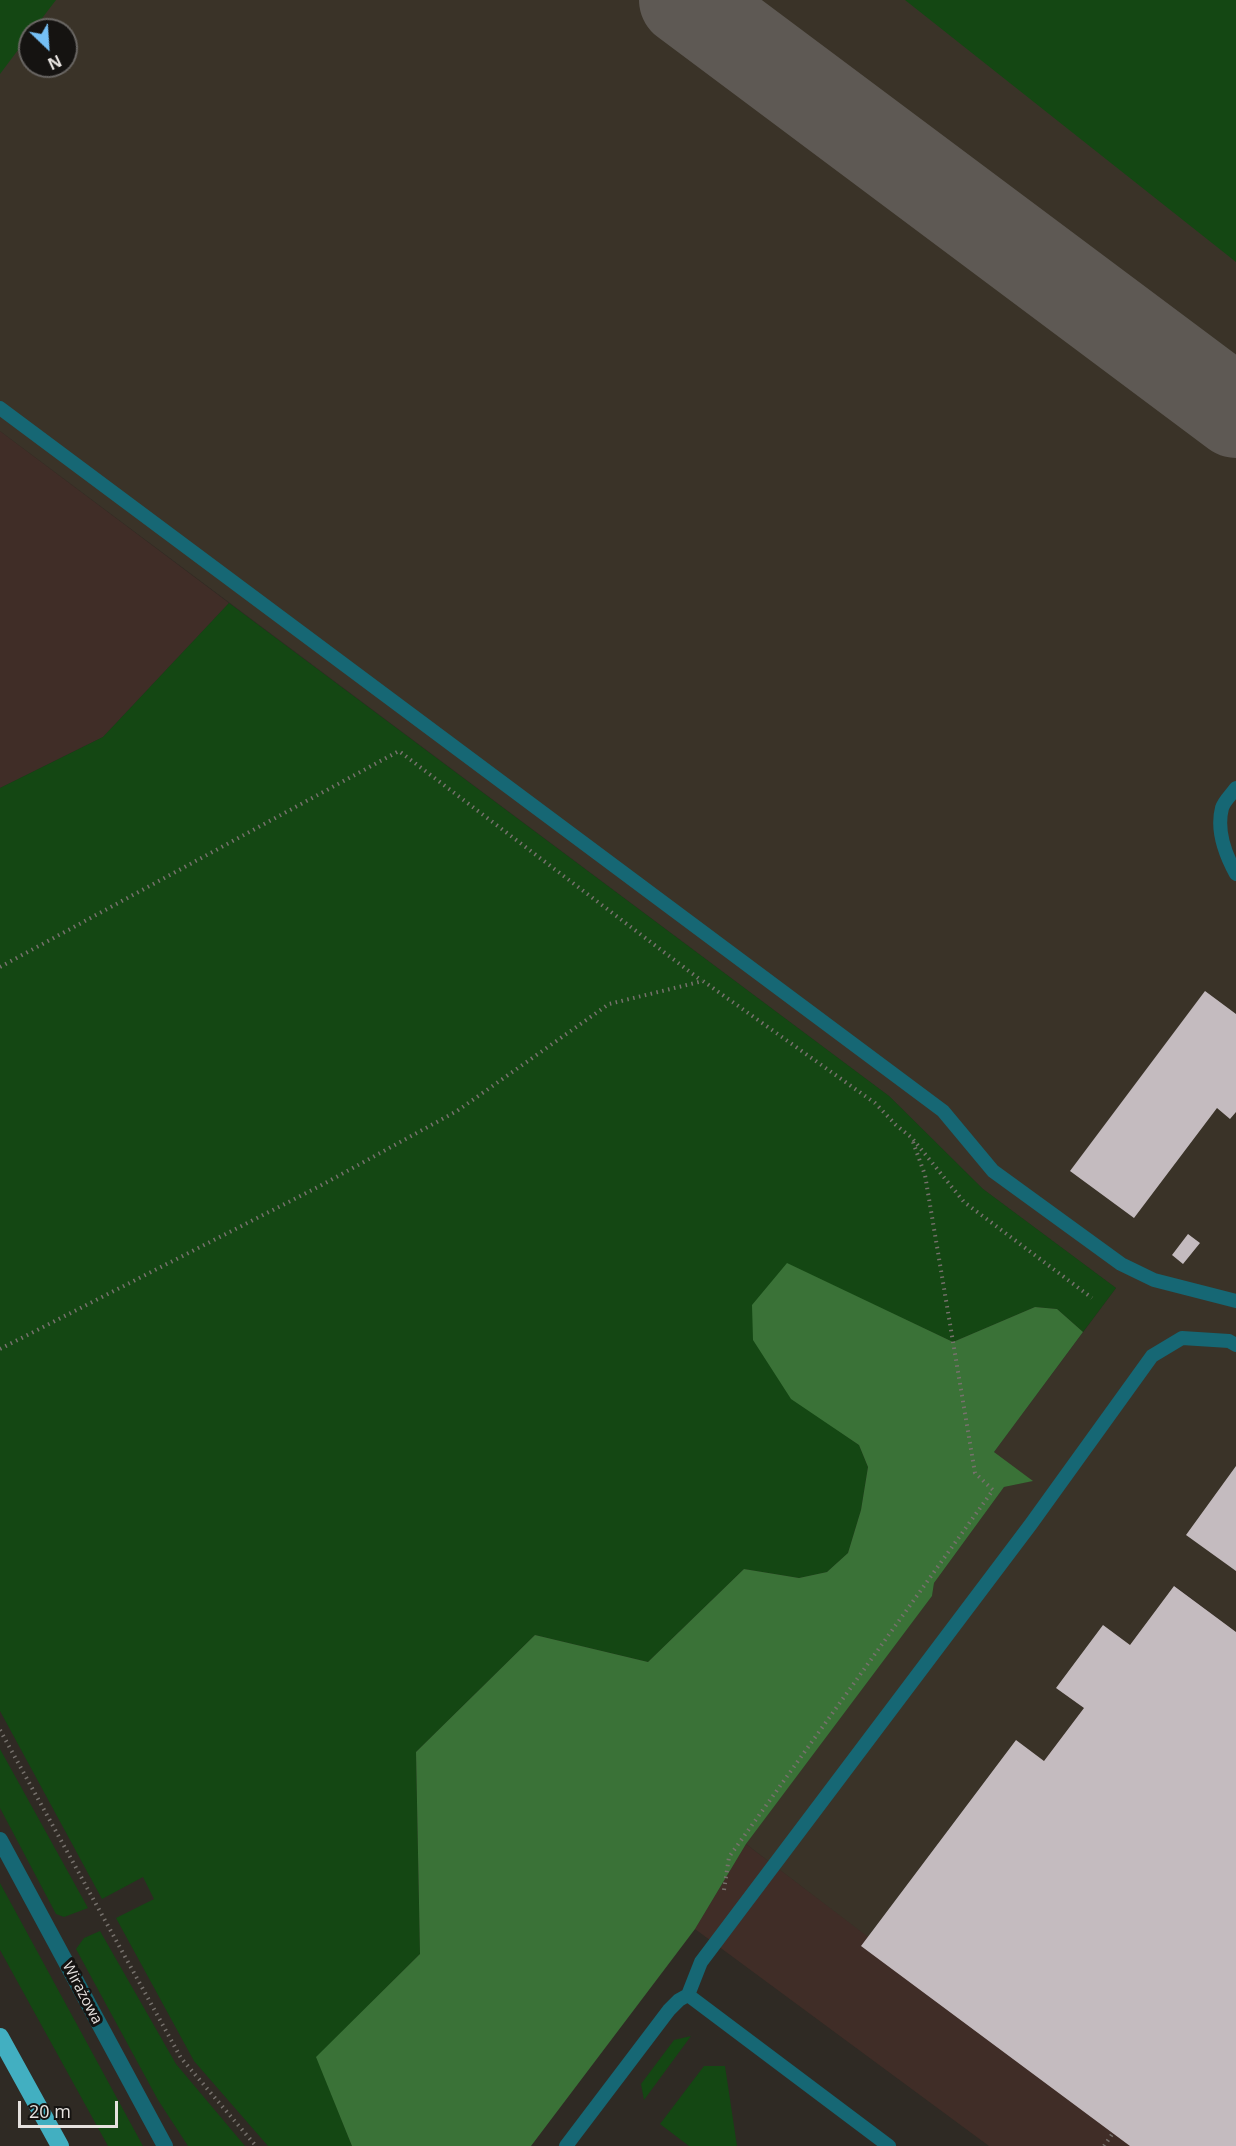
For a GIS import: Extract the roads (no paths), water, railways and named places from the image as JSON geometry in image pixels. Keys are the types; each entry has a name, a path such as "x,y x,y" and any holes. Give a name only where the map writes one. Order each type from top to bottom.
{"highway":[{"path":"0,2037 60,2146"}],"street":[{"name":"Wirażowa","path":"0,1840 165,2146"}],"lane":[{"path":"0,408 943,1111 993,1171 1092,1245 1121,1264 1154,1280 1236,1301"},
{"path":"1236,788 1222,806 1220,832 1229,861 1236,874"},
{"path":"566,2146 669,2010 688,1995 701,1962 1031,1524 1152,1356 1182,1338 1228,1341 1236,1345"},
{"path":"688,1995 888,2146"}]}
